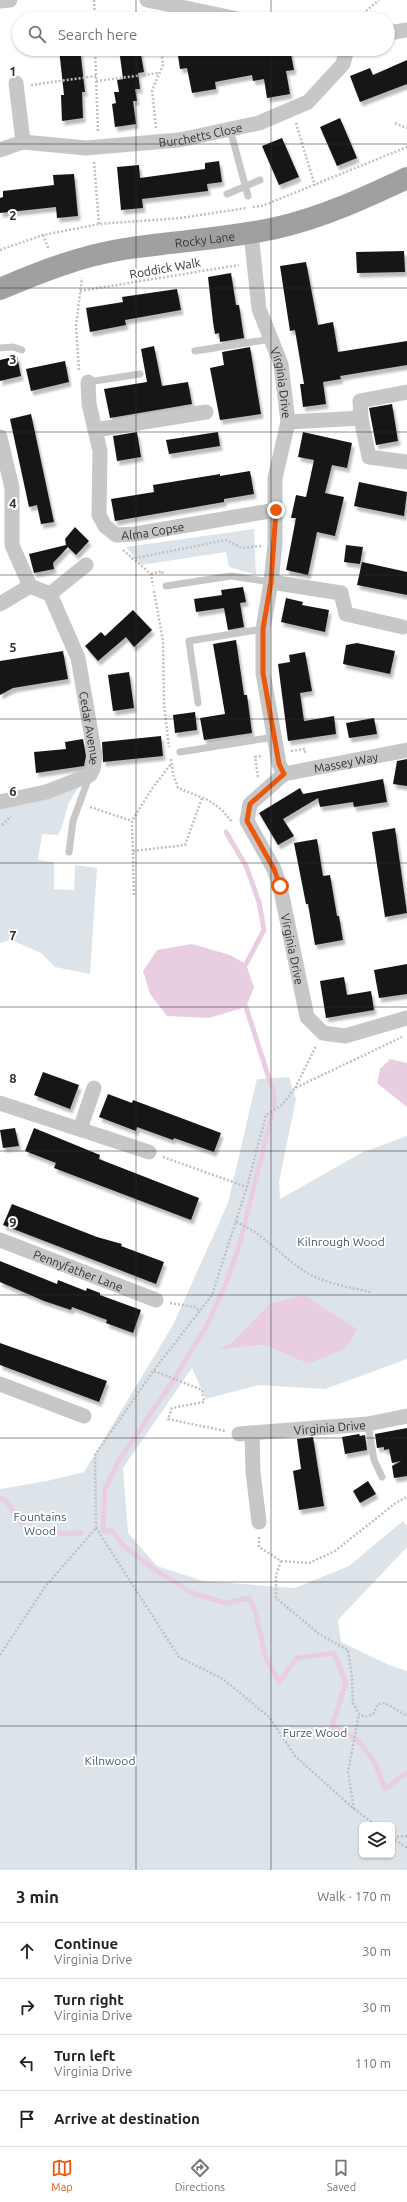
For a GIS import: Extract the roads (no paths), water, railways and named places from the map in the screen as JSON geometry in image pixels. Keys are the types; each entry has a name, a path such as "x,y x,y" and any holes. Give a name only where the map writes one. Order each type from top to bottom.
{"highway":[{"name":"Rocky Lane","path":"0,289 65,262 122,249 250,233 281,227 324,214 407,178"}],"street":[{"path":"0,1 10,0"},
{"path":"147,0 204,12"},
{"path":"395,32 407,30"},
{"name":"Burchetts Close","path":"0,150 23,142 95,148 179,140 259,123 308,102 343,64 345,56"},
{"path":"16,85 23,142"},
{"name":"Virginia Drive","path":"250,233 259,309 281,364 288,422 275,478 275,544 271,582 263,629 263,673 279,764 284,774 250,804 247,821 274,869 280,886 307,1017 323,1033 345,1036 407,1018"},
{"name":"Alma Copse","path":"83,378 100,451 99,515 104,526 116,535 135,534 276,510"},
{"path":"407,392 360,401 361,418 369,457 407,462"},
{"path":"96,430 206,412"},
{"path":"288,422 361,418"},
{"path":"0,437 12,488 12,545 30,586 50,594 86,565"},
{"path":"271,582 341,593 346,614 403,627"},
{"path":"0,604 30,586"},
{"name":"Cedar Avenue","path":"0,802 46,792 90,775 93,769 95,756 78,658 50,594"},
{"name":"Massey Way","path":"284,774 407,750"},
{"path":"80,1128 94,1088"},
{"path":"0,1103 80,1128 149,1152"},
{"name":"Pennyfather Lane","path":"0,1240 156,1300"},
{"path":"0,1384 84,1416"},
{"name":"Virginia Drive","path":"259,1522 253,1472 245,1433 368,1424 407,1416"}],"lane":[{"path":"230,129 248,196"},
{"path":"227,194 260,180"},
{"path":"195,351 271,339"},
{"path":"0,348 13,347 22,350"},
{"path":"83,378 140,374"},
{"path":"166,586 231,576 271,582"},
{"path":"198,703 189,641 263,629"},
{"path":"180,752 274,737"},
{"path":"69,852 73,821 78,803 90,775"},
{"path":"368,1424 374,1460 382,1477"}],"waterway":[{"path":"226,832 246,866 259,902 264,930 246,964"},
{"path":"246,1007 274,1094 274,1107"},
{"path":"272,1114 240,1243 227,1281 206,1327 173,1381 118,1462 105,1489 103,1531 112,1531 124,1546 155,1570 192,1593 226,1603 249,1598 255,1611 266,1658 279,1682 297,1658 334,1653 346,1683 332,1726 358,1740 375,1763 385,1789 405,1774 407,1775"},
{"path":"0,1498 7,1502 25,1528 66,1534 81,1533"}],"park label":[{"name":"Kilnrough Wood","path":"341,1241"},
{"name":"Fountains Wood","path":"40,1523"},
{"name":"Furze Wood","path":"315,1732"},
{"name":"Kilnwood","path":"110,1760"}]}
